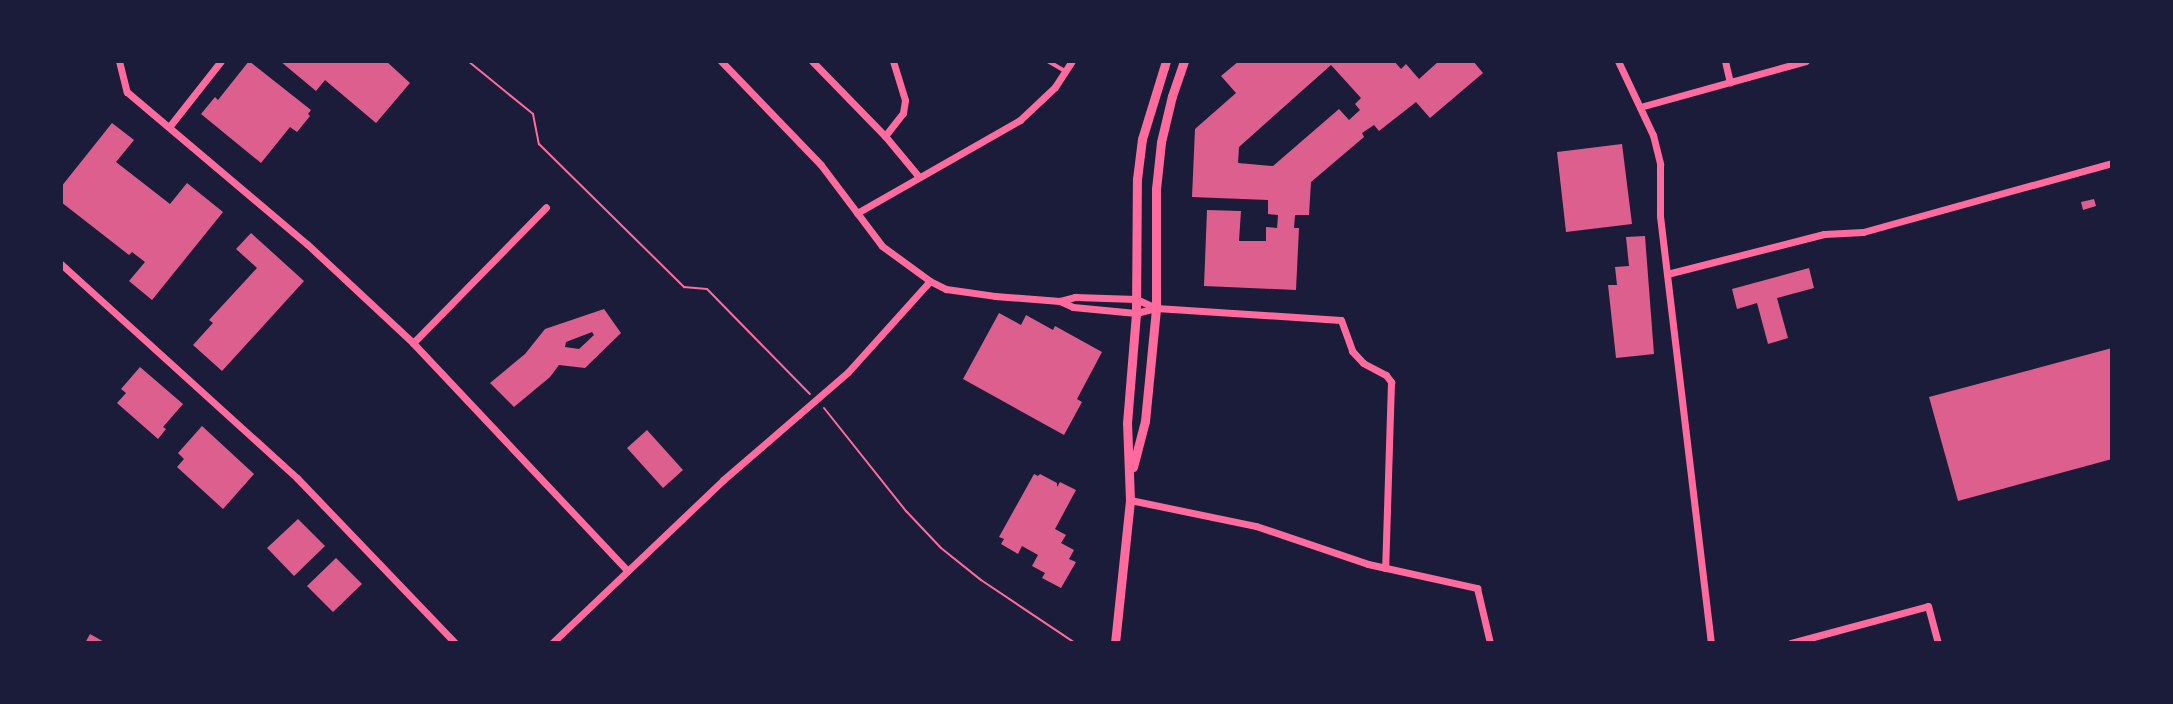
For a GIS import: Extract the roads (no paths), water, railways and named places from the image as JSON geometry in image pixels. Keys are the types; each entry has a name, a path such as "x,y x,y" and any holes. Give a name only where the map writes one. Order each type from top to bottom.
{"street":[{"path":"119,61 127,92 307,244 412,343 628,571"},
{"path":"169,127 221,61"},
{"path":"721,61 821,165 893,257 930,281 970,293 1060,300 1075,297 1136,299 1156,309"},
{"path":"812,61 885,136 919,177"},
{"path":"885,136 903,113 905,100 893,61"},
{"path":"857,213 1020,120 1045,99 1072,61"},
{"path":"1115,643 1130,500 1127,423 1136,313 1137,178 1142,139 1166,61"},
{"path":"1131,475 1146,421 1156,309 1156,189 1161,142 1184,61"},
{"path":"1618,61 1653,135 1660,164 1660,216 1711,643"},
{"path":"1725,61 1730,82"},
{"path":"1640,107 1806,61"},
{"path":"1667,274 1824,234 1863,232 2112,163"},
{"path":"412,343 546,207"},
{"path":"61,264 297,478 455,643"},
{"path":"552,643 815,399 848,372 930,281"},
{"path":"1060,300 1073,307 1136,313 1156,309 1341,320 1352,351 1363,363 1386,375 1391,382 1385,568"},
{"path":"1130,500 1274,530 1385,568 1476,588 1490,643"},
{"path":"1791,643 1928,606 1938,643"}],"lane":[{"path":"1048,61 1066,72"}]}
